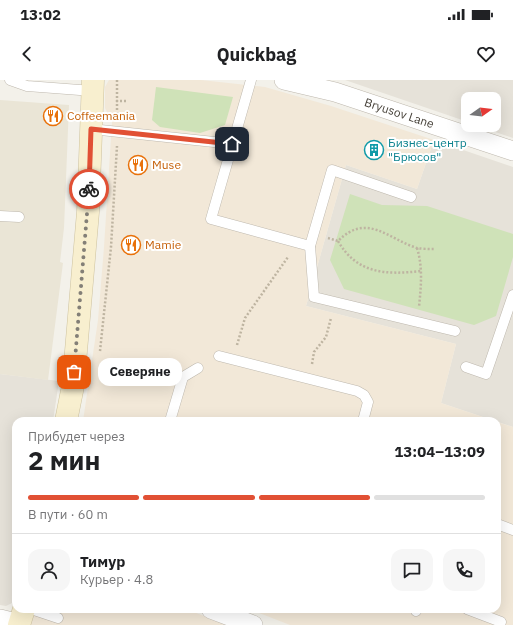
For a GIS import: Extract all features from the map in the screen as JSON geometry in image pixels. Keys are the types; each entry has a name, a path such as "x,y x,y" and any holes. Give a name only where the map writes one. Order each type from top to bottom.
{"street":[{"name":"Bryusov Lane","path":"284,80 335,92 513,151"},
{"path":"67,417 73,386 81,303 88,212 91,129 99,91"},
{"path":"222,613 253,625"}],"lane":[{"path":"10,80 27,86 99,91"},
{"path":"251,80 211,219 310,246"},
{"path":"91,129 232,144"},
{"path":"411,197 332,170 310,246 314,297 455,331"},
{"path":"0,216 19,218"},
{"path":"466,367 486,374 513,295"},
{"path":"219,356 357,391 364,395 368,402 364,417"},
{"path":"171,417 183,377 198,368"},
{"path":"501,526 513,530"},
{"path":"477,613 501,622"},
{"path":"19,617 58,618"}],"path":[{"path":"99,91 128,101"},
{"path":"338,241 348,232 365,228 379,230 417,248 435,249"},
{"path":"314,233 338,241 346,253 361,266 386,274 421,272"},
{"path":"237,347 245,318 297,243"},
{"path":"417,248 420,258 421,272 417,322"},
{"path":"314,352 326,337 335,302"}],"shaded area":[{"path":"109,80 201,80 265,87 331,106 434,140 417,189 346,165 306,306 456,344 441,403 483,417 84,417 98,320 104,247 112,122 105,108 105,87"},
{"path":"345,80 513,80 513,138 495,132 501,132 501,92 461,92 461,120"},
{"path":"0,100 69,105 64,228 60,262 63,263 48,380 0,374"},
{"path":"434,140 513,167 513,427 501,423 501,417 483,417 441,403 456,344 306,306 346,165 417,189"},
{"path":"0,374 59,381 54,417 12,417 12,603 6,606 0,605"},
{"path":"501,423 513,427 513,625 290,625 259,613 501,613"},
{"path":"34,613 196,613 227,625 30,625"}],"green space":[{"path":"156,87 233,97 225,125 200,133 160,127 152,120"},
{"path":"350,194 382,205 427,206 513,234 513,257 496,316 474,325 344,289 330,260"}],"way so far":[{"path":"74,372 81,303 89,189"}],"place":[{"name":"Coffeemania","path":"53,116"},
{"name":"Бизнес-центр \"Брюсов\"","path":"374,150"},
{"name":"Muse","path":"138,165"},
{"name":"Mamie","path":"131,245"},
{"name":"Северяне","path":"74,372"}],"route":[{"path":"89,189 91,129 232,144"}]}
